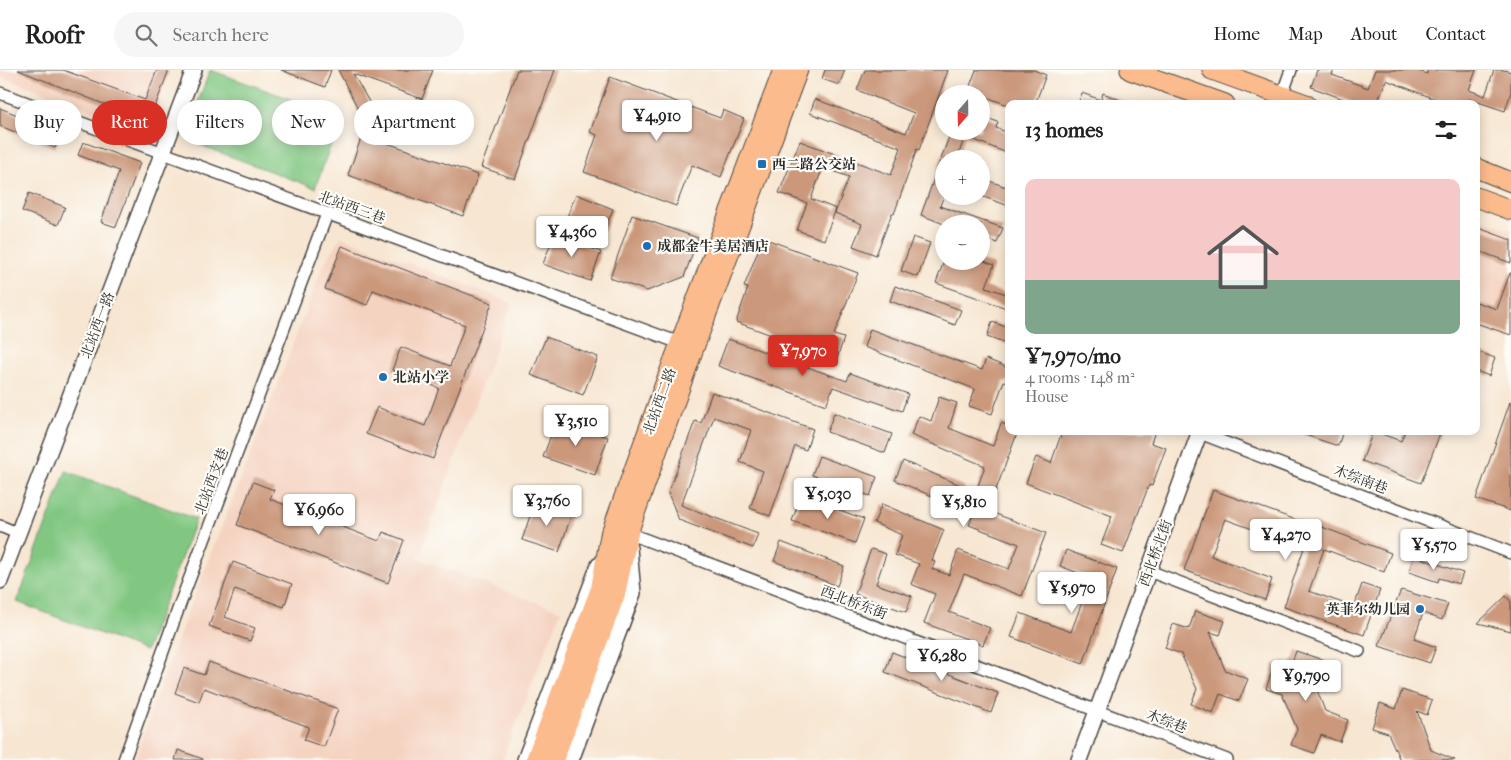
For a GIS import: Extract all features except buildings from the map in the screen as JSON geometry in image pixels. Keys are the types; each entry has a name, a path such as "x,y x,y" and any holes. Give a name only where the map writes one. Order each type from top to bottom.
{"highway":[{"path":"536,760 601,589 619,533"},
{"path":"553,760 615,594 619,533"}],"main road":[{"name":"北站西二路","path":"619,533 687,346 783,70"},
{"name":"北站西二路","path":"687,346 798,70"},
{"path":"1130,70 1214,100"},
{"path":"1212,70 1295,100"},
{"path":"1480,170 1511,182"},
{"path":"1480,198 1511,210"}],"street":[{"name":"北站西一路","path":"0,581 194,70"},
{"path":"1282,95 1291,70"},
{"name":"北站西三巷","path":"0,93 687,346"},
{"name":"北站西支巷","path":"124,760 180,604 327,214"},
{"name":"西北桥北街","path":"1079,760 1199,435"},
{"name":"木综南巷","path":"1208,435 1511,553"},
{"path":"0,526 17,533"},
{"name":"西北桥东街","path":"619,533 1097,711"},
{"name":"北站西二路","path":"525,760 619,533"},
{"name":"北站西二路","path":"571,760 633,593 619,533"},
{"path":"1149,571 1359,651"},
{"name":"木综巷","path":"1097,711 1227,760"}],"shaded area":[{"path":"0,70 170,70 159,100 92,100 92,110 82,106 82,100 65,100 0,76"},
{"path":"1480,218 1511,230 1511,342 1480,330"},
{"path":"341,237 512,303 418,559 561,611 502,760 135,760 198,585 323,266"}],"green space":[{"path":"210,70 294,100 272,100 272,145 331,145 315,188 200,145 262,145 262,100 199,100"},
{"path":"66,471 196,519 146,651 17,602"}],"place":[{"name":"西二路公交站","path":"762,164"},
{"name":"成都金牛美居酒店","path":"647,246"},
{"name":"北站小学","path":"383,377"},
{"name":"英菲尔幼儿园","path":"1420,609"}]}
